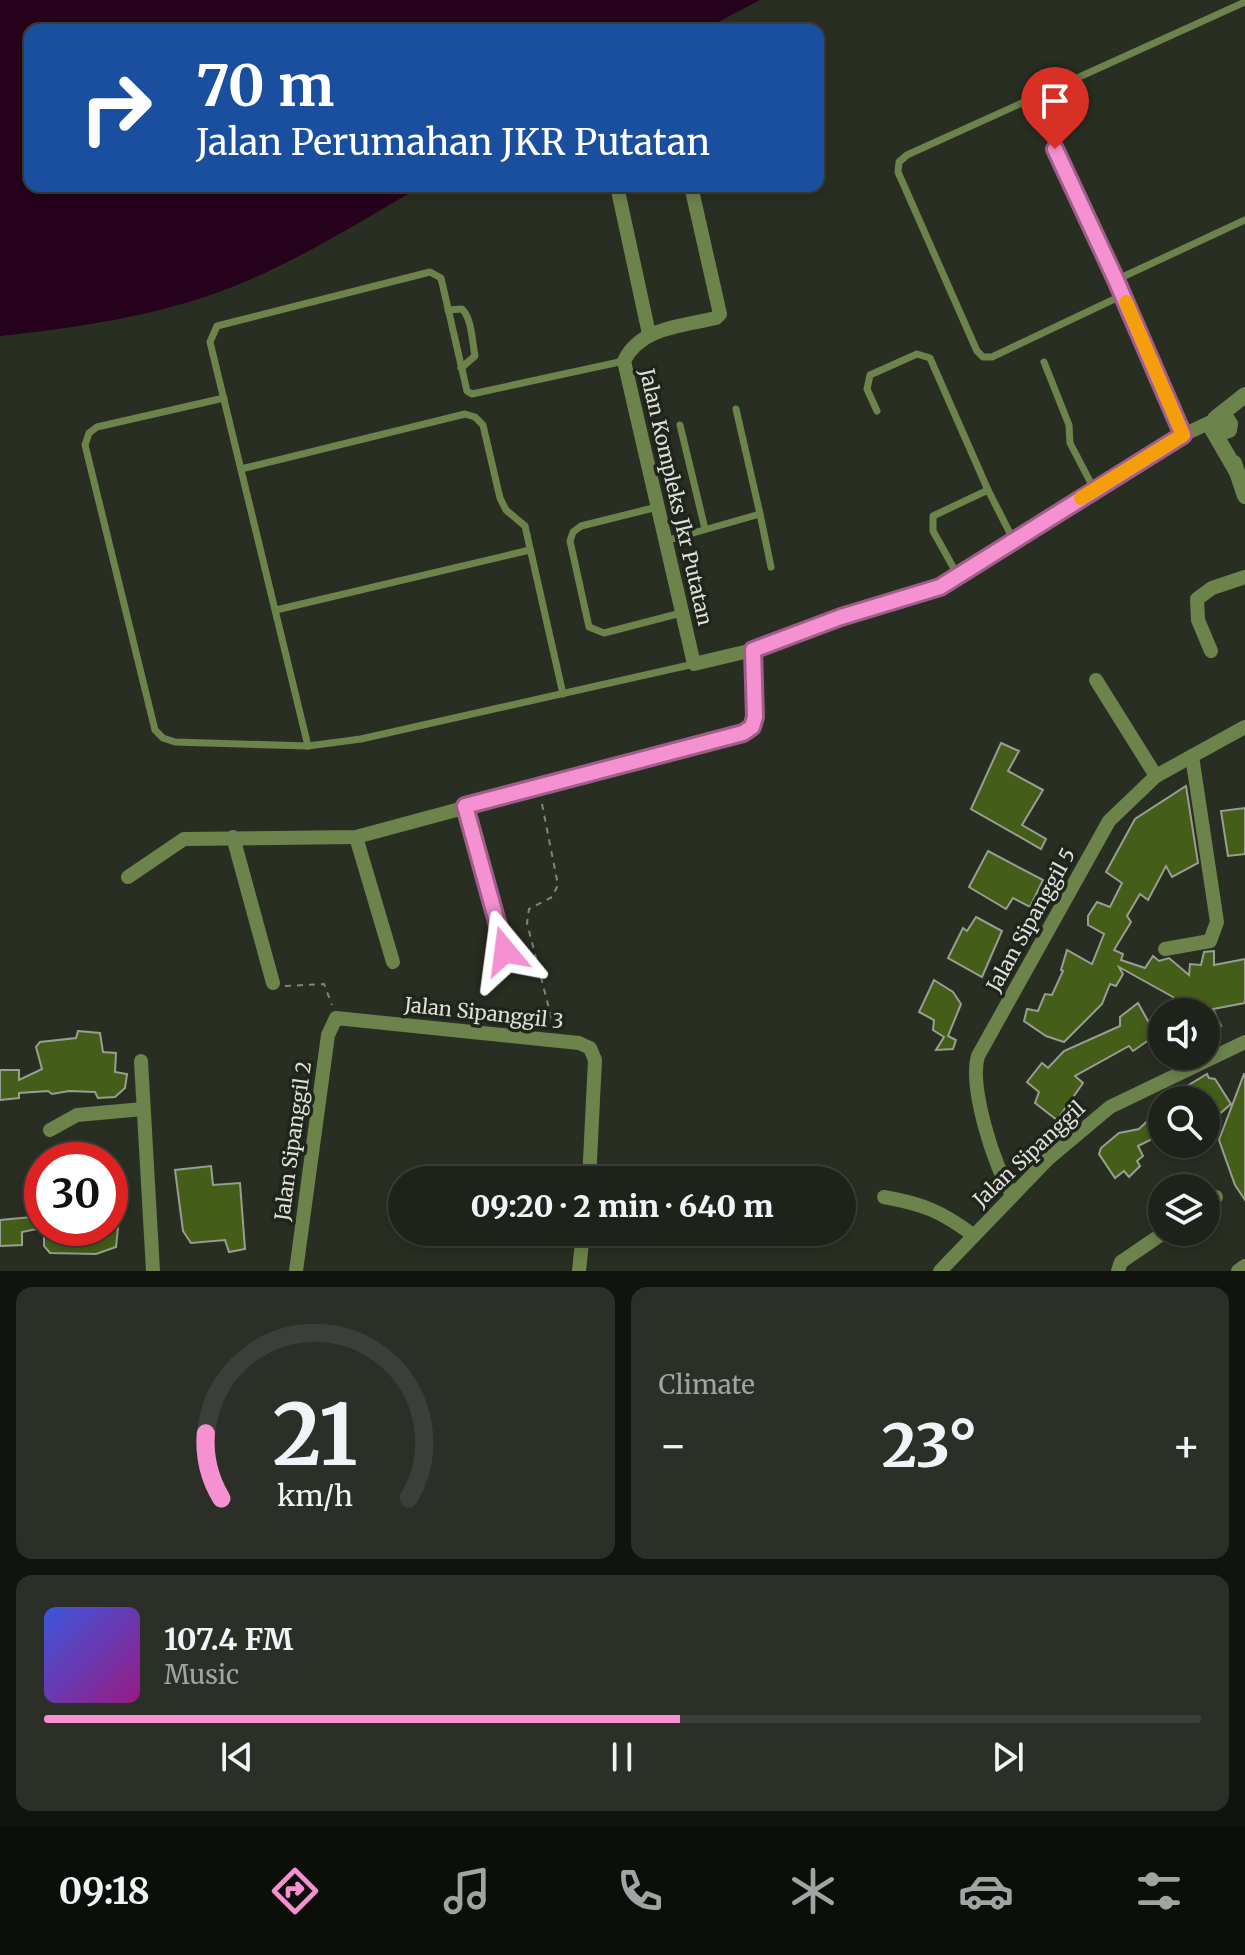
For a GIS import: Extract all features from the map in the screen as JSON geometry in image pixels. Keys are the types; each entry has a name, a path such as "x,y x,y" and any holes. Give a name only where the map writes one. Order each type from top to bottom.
{"street":[{"path":"618,192 643,338 716,318 720,314 692,192"},
{"name":"Jalan Kompleks Jkr Putatan","path":"643,338 624,361 694,664"},
{"path":"694,664 753,650 841,617 940,587 1183,435 1220,426 1245,397"},
{"path":"1220,426 1245,496"},
{"path":"1211,651 1198,620 1197,599 1212,588 1245,577"},
{"path":"128,877 177,841 233,837 356,837 743,733 752,727 753,650"},
{"path":"1096,680 1156,776"},
{"name":"Jalan Sipanggil 5","path":"1012,1194 997,1167 974,1078 978,1056 1109,821 1156,776 1245,727"},
{"path":"1165,949 1210,941 1217,922 1192,756"},
{"path":"465,806 505,951"},
{"path":"233,837 273,983"},
{"path":"356,837 393,962"},
{"name":"Jalan Sipanggil 3","path":"336,1018 590,1048 595,1060 590,1166"},
{"name":"Jalan Sipanggil 2","path":"296,1271 328,1035 336,1018"},
{"name":"Jalan Sipanggil","path":"940,1271 1048,1159 1110,1107 1245,1042"},
{"path":"141,1061 153,1271"},
{"path":"50,1130 77,1115 143,1109"},
{"path":"884,1197 919,1203 942,1212 973,1235"},
{"path":"1118,1271 1121,1262 1148,1244"},
{"path":"579,1271 582,1246"},
{"path":"1238,1271 1245,1266"}],"lane":[{"path":"1123,295 992,357 983,357 977,351 898,172 899,162 907,155 1030,97 1245,2"},
{"path":"1030,97 1123,295 1183,435"},
{"path":"1116,280 1245,220"},
{"path":"308,746 210,342 217,326 430,272 441,278 467,391 478,393 624,361"},
{"path":"448,310 462,309 467,313 475,356 461,368"},
{"path":"877,411 867,389 870,375 917,354 930,358 1014,541"},
{"path":"1044,362 1069,425 1070,443 1094,489"},
{"path":"224,398 97,427 89,433 85,445 155,730 163,738 175,742 308,746 361,739 694,664"},
{"path":"736,409 771,567"},
{"path":"241,469 465,414 475,417 483,425 500,498 506,510 525,526 563,694"},
{"path":"680,425 705,529"},
{"path":"957,574 933,531 933,516 988,490"},
{"path":"657,507 581,526 573,532 570,541 589,627 604,633 681,613"},
{"path":"665,541 760,514"},
{"path":"276,610 530,550"}],"path":[{"path":"538,787 558,885 552,897 529,909 527,923 558,1042"},
{"path":"273,983 282,987 324,984 336,1018"}],"shaded area":[{"path":"0,0 760,0 714,24 24,24 24,192 412,192 302,254 227,289 172,307 115,320 0,336"}],"building":[{"path":"1001,743 1019,751 1008,771 1043,790 1022,825 1046,839 1041,849 971,809"},
{"path":"1186,786 1198,863 1172,877 1166,866 1148,900 1140,894 1127,916 1131,922 1114,950 1123,954 1121,960 1145,968 1153,956 1159,961 1169,958 1189,975 1190,964 1201,965 1204,952 1214,951 1214,965 1245,959 1245,1003 1220,1008 1220,998 1173,998 1119,967 1123,974 1116,986 1110,984 1102,1004 1064,1042 1046,1036 1024,1021 1027,1009 1038,1011 1045,994 1052,995 1063,971 1067,950 1092,964 1104,934 1088,925 1088,916 1097,902 1110,907 1122,883 1106,872 1135,819"},
{"path":"1245,808 1245,854 1228,856 1221,811"},
{"path":"988,851 1043,880 1030,907 1013,898 1006,909 969,887"},
{"path":"976,917 1002,931 982,977 948,958 963,928 967,931"},
{"path":"934,980 953,992 961,1004 948,1036 956,1040 953,1049 936,1050 944,1037 933,1030 934,1020 919,1012"},
{"path":"1138,1003 1148,1021 1148,1041 1133,1051 1129,1046 1075,1076 1083,1083 1057,1120 1035,1103 1039,1092 1027,1082 1042,1063 1048,1068 1064,1051 1120,1026 1120,1017"},
{"path":"78,1031 100,1033 103,1052 116,1053 115,1072 127,1074 125,1088 115,1097 98,1098 95,1092 52,1094 48,1091 19,1093 19,1098 0,1100 0,1070 19,1070 19,1080 42,1069 36,1047 40,1042 76,1038"},
{"path":"1207,1074 1219,1086 1187,1086"},
{"path":"1245,1074 1245,1200 1235,1185 1220,1137"},
{"path":"1220,1087 1231,1104 1220,1113"},
{"path":"1148,1120 1148,1141 1138,1146 1143,1156 1137,1161 1140,1166 1129,1177 1124,1171 1115,1178 1099,1154 1101,1148 1119,1133 1139,1129"},
{"path":"211,1166 213,1185 240,1183 245,1249 229,1252 225,1240 191,1243 183,1231 175,1170"},
{"path":"24,1218 22,1245 0,1246 0,1220"},
{"path":"44,1246 116,1246 96,1254 50,1253"}],"slow traffic":[{"path":"1081,498 1183,435 1126,302"}],"route":[{"path":"505,951 465,806 743,733 752,727 755,717 753,650 841,617 940,587 1183,435 1055,149"}]}
